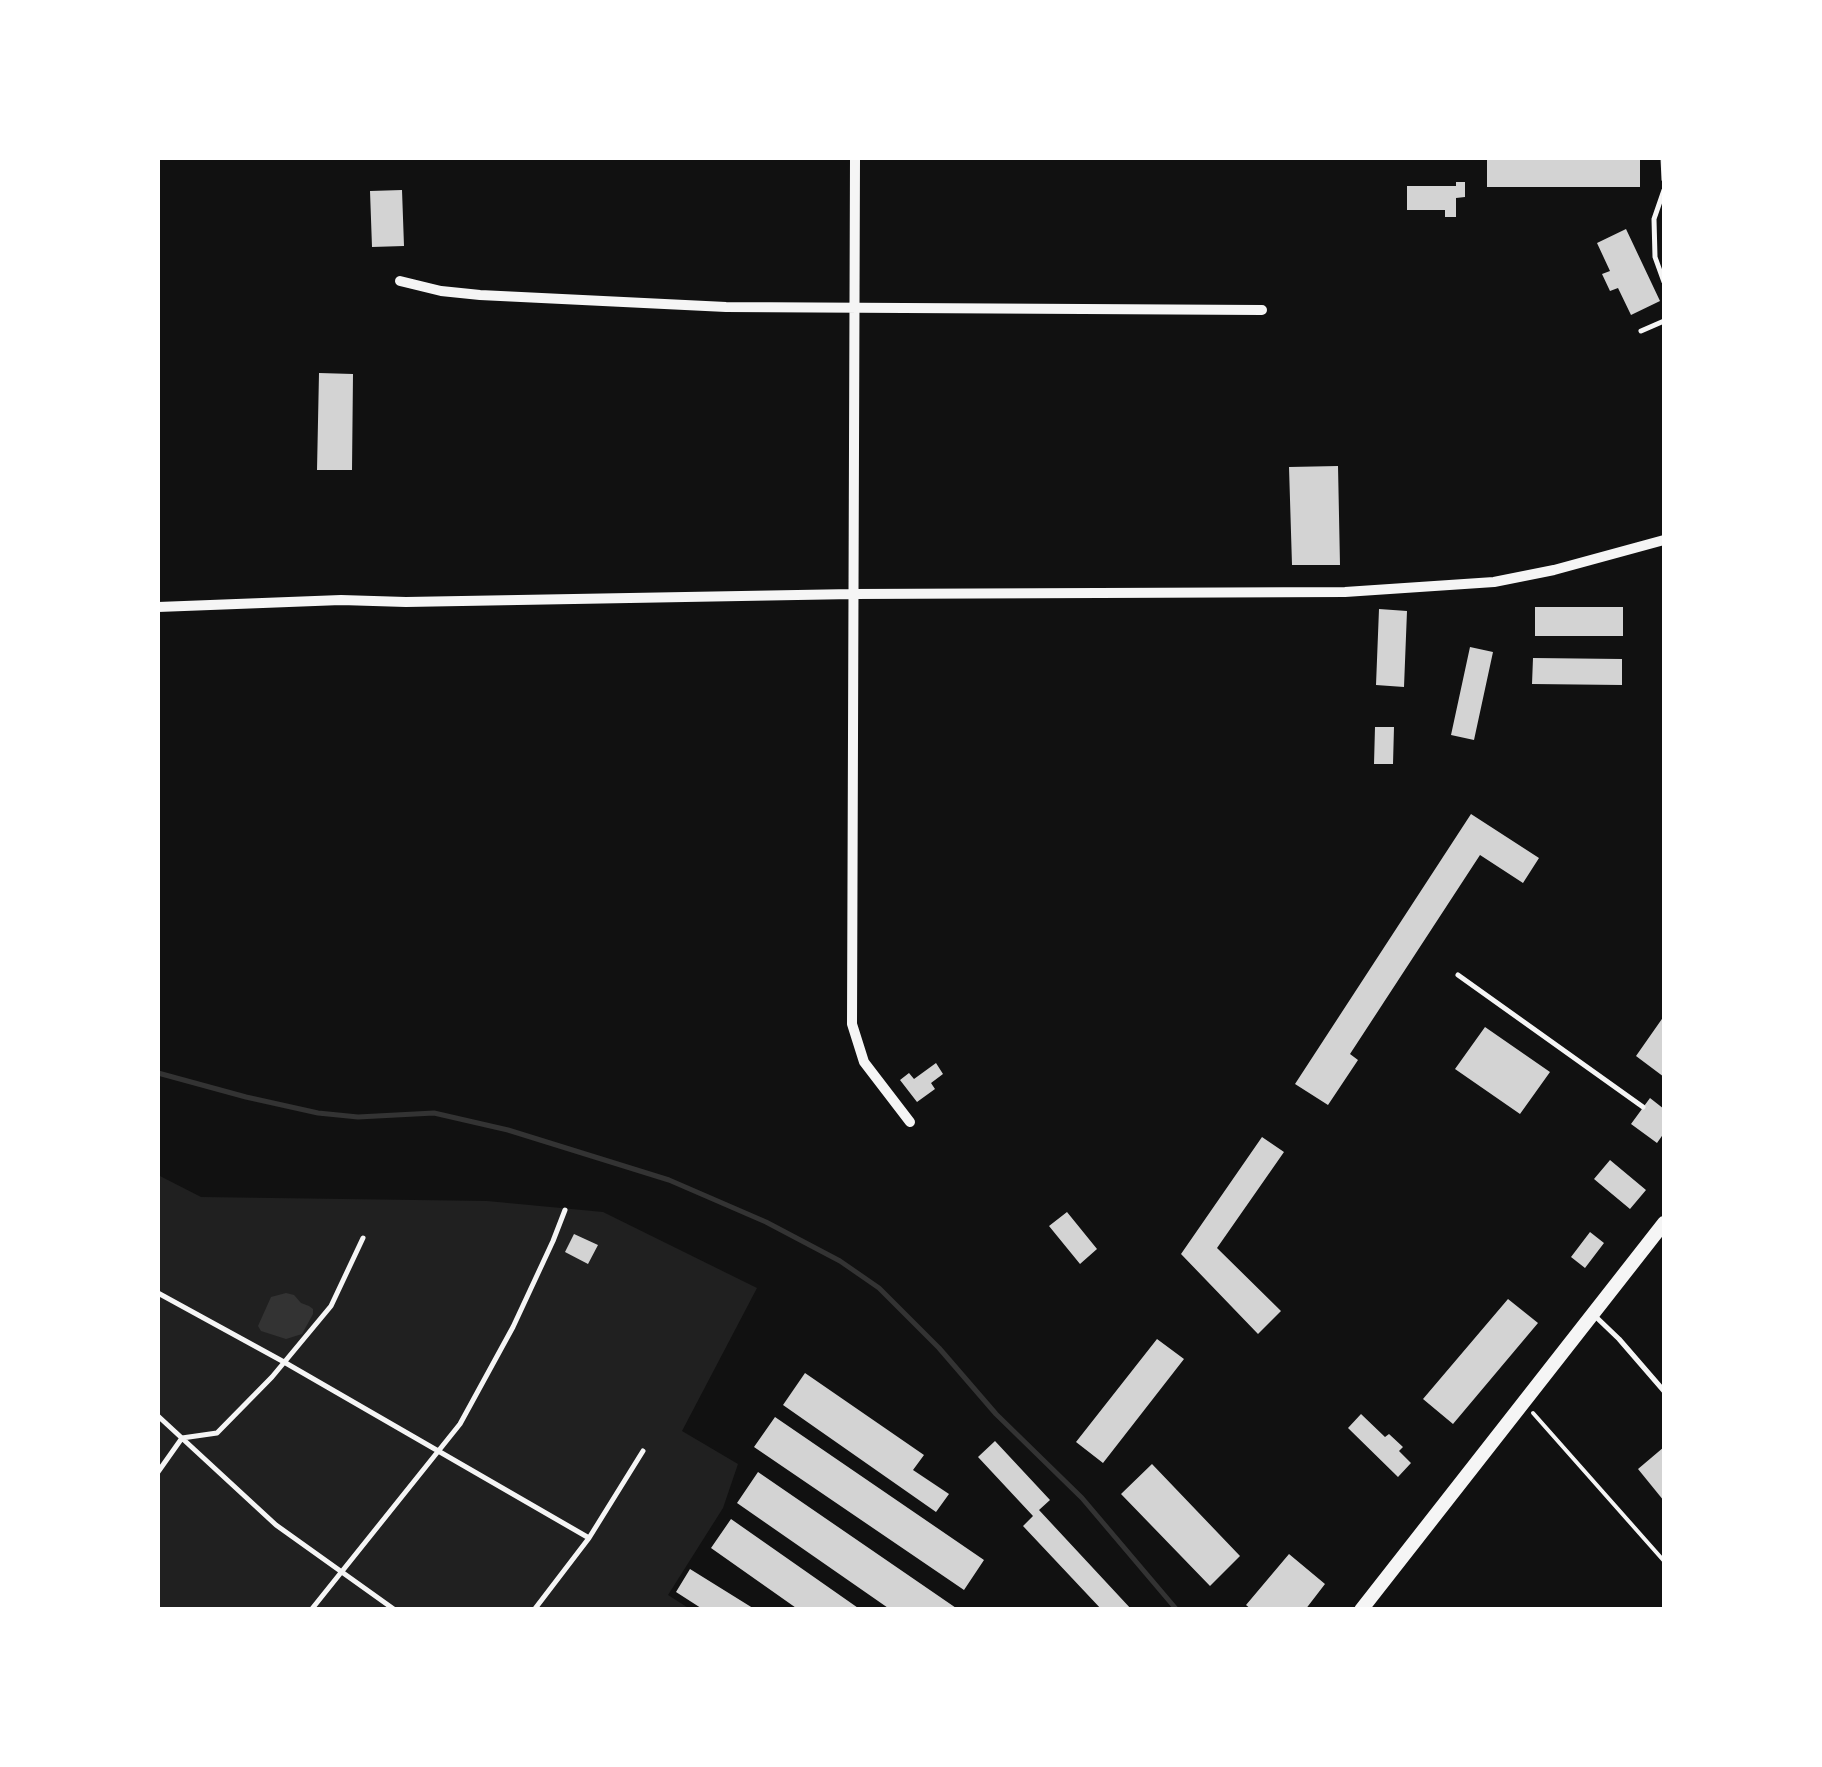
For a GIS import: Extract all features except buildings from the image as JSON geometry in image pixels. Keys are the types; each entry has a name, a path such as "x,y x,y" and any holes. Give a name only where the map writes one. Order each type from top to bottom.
{"main road":[{"path":"1361,1610 1664,1223"}],"street":[{"path":"855,158 852,1024 864,1062 910,1122"},
{"path":"400,281 480,295 726,307 1262,310"},
{"path":"158,607 341,600 1345,592 1494,582 1664,540"}],"lane":[{"path":"1664,158 1664,180"},
{"path":"1664,190 1654,219 1655,257 1664,282"},
{"path":"1641,331 1664,321"},
{"path":"1458,976 1643,1107"},
{"path":"311,1610 460,1424 513,1328 565,1210"},
{"path":"158,1472 182,1438 217,1433 284,1362 331,1306 364,1238"},
{"path":"158,1293 589,1538"},
{"path":"1592,1314 1664,1391"},
{"path":"158,1416 276,1525 395,1610"},
{"path":"534,1610 589,1538 643,1451"}],"path":[{"path":"1523,1402 1664,1560"}],"shaded area":[{"path":"158,1175 201,1197 487,1201 603,1212 757,1288 682,1431 738,1464 723,1508 668,1595 690,1609 158,1609"},
{"path":"286,1293 313,1309 313,1314 302,1334 286,1339 261,1331 258,1326 271,1297"}],"waterway":[{"path":"158,1073 318,1113 358,1117 434,1113 508,1130 669,1180 766,1222 840,1261 879,1288 939,1348 996,1414 1082,1498 1177,1610"}]}
